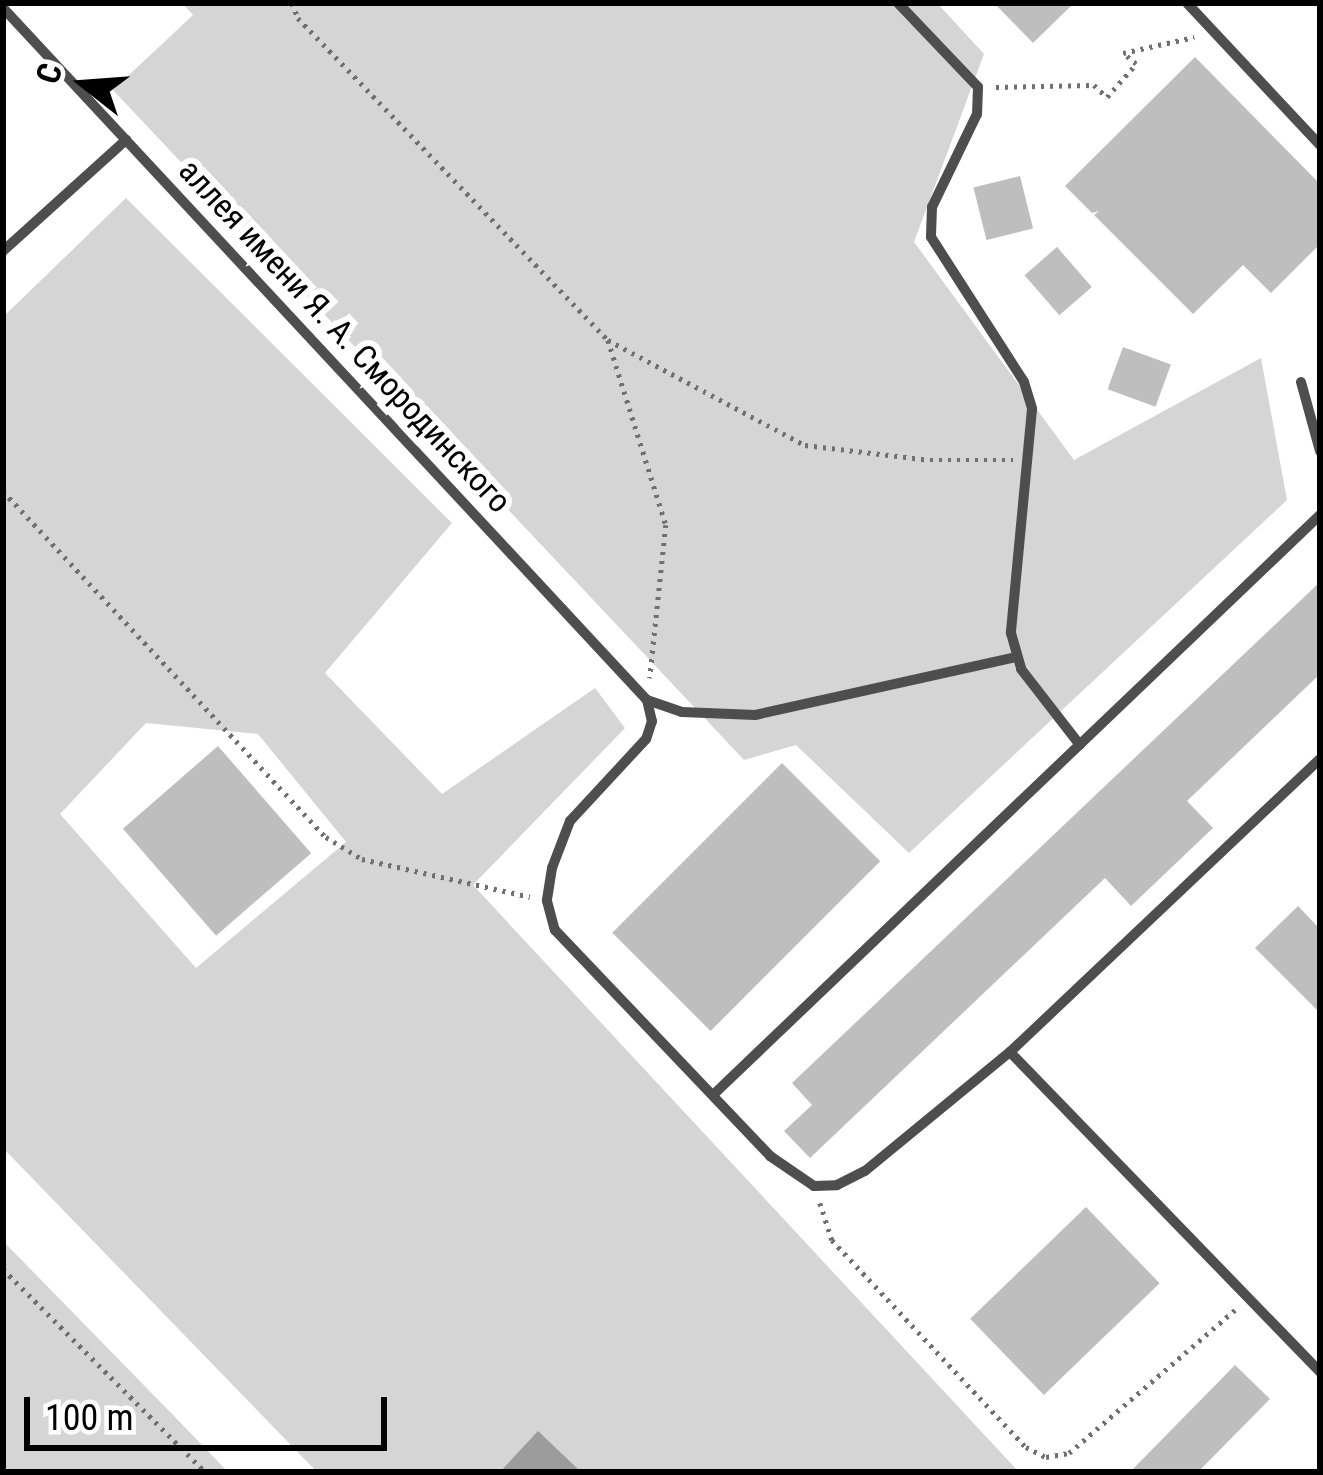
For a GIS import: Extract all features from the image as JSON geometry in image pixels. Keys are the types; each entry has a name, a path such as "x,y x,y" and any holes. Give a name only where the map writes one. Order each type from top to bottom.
{"lane":[{"path":"898,3 978,88 977,114 932,207 931,237 1024,382 1032,409 1010,612 1016,657 1030,685 1080,745"},
{"path":"1187,3 1320,145"},
{"name":"аллея имени Я. А. Смородинского","path":"3,8 647,700"},
{"path":"3,251 126,140"},
{"path":"1301,382 1320,452"},
{"path":"712,1095 1320,515"},
{"path":"647,700 682,712 755,715 1016,657"},
{"path":"647,700 652,721 646,739 570,821 552,868 547,902 556,930 770,1156 814,1186 837,1185 866,1172 1010,1052 1320,759"},
{"path":"1010,1052 1320,1372"}],"path":[{"path":"292,3 298,18 608,340 806,445 930,460 1030,460"},
{"path":"978,88 1094,85 1107,97 1136,64 1123,53 1215,33"},
{"path":"608,340 667,525 647,700"},
{"path":"3,491 326,836 362,859 547,902"},
{"path":"814,1186 832,1240 1026,1448 1046,1457 1069,1453 1248,1298"},
{"path":"3,1269 205,1472"}],"shaded area":[{"path":"182,3 937,3 984,54 914,242 1074,460 1261,358 1287,500 909,853 796,745 744,760 113,90 193,15"},
{"path":"126,198 452,523 325,673 442,794 595,688 625,728 473,885 1019,1472 317,1472 3,1148 3,317","holes":["146,723 258,734 346,842 196,968 60,814"]},
{"path":"3,1241 176,1418 228,1472 3,1472"},
{"path":"538,1431 581,1472 500,1472"}],"building":[{"path":"994,3 1074,3 1033,43"},
{"path":"1195,57 1320,184 1320,244 1271,293 1243,265 1193,314 1094,215 1099,211 1092,213 1065,186"},
{"path":"1020,176 1033,228 986,240 973,188"},
{"path":"1057,247 1092,287 1059,315 1025,275"},
{"path":"1123,347 1171,364 1156,407 1108,389"},
{"path":"1320,582 1320,674 1187,801 1213,828 1131,906 1105,878 810,1158 784,1131 812,1105 792,1083"},
{"path":"218,746 311,853 216,936 123,829"},
{"path":"782,763 880,861 711,1031 612,933"},
{"path":"1298,906 1320,929 1320,1013 1255,948"},
{"path":"1086,1207 1160,1283 1044,1395 970,1319"},
{"path":"1235,1365 1270,1399 1198,1472 1130,1472"}]}
